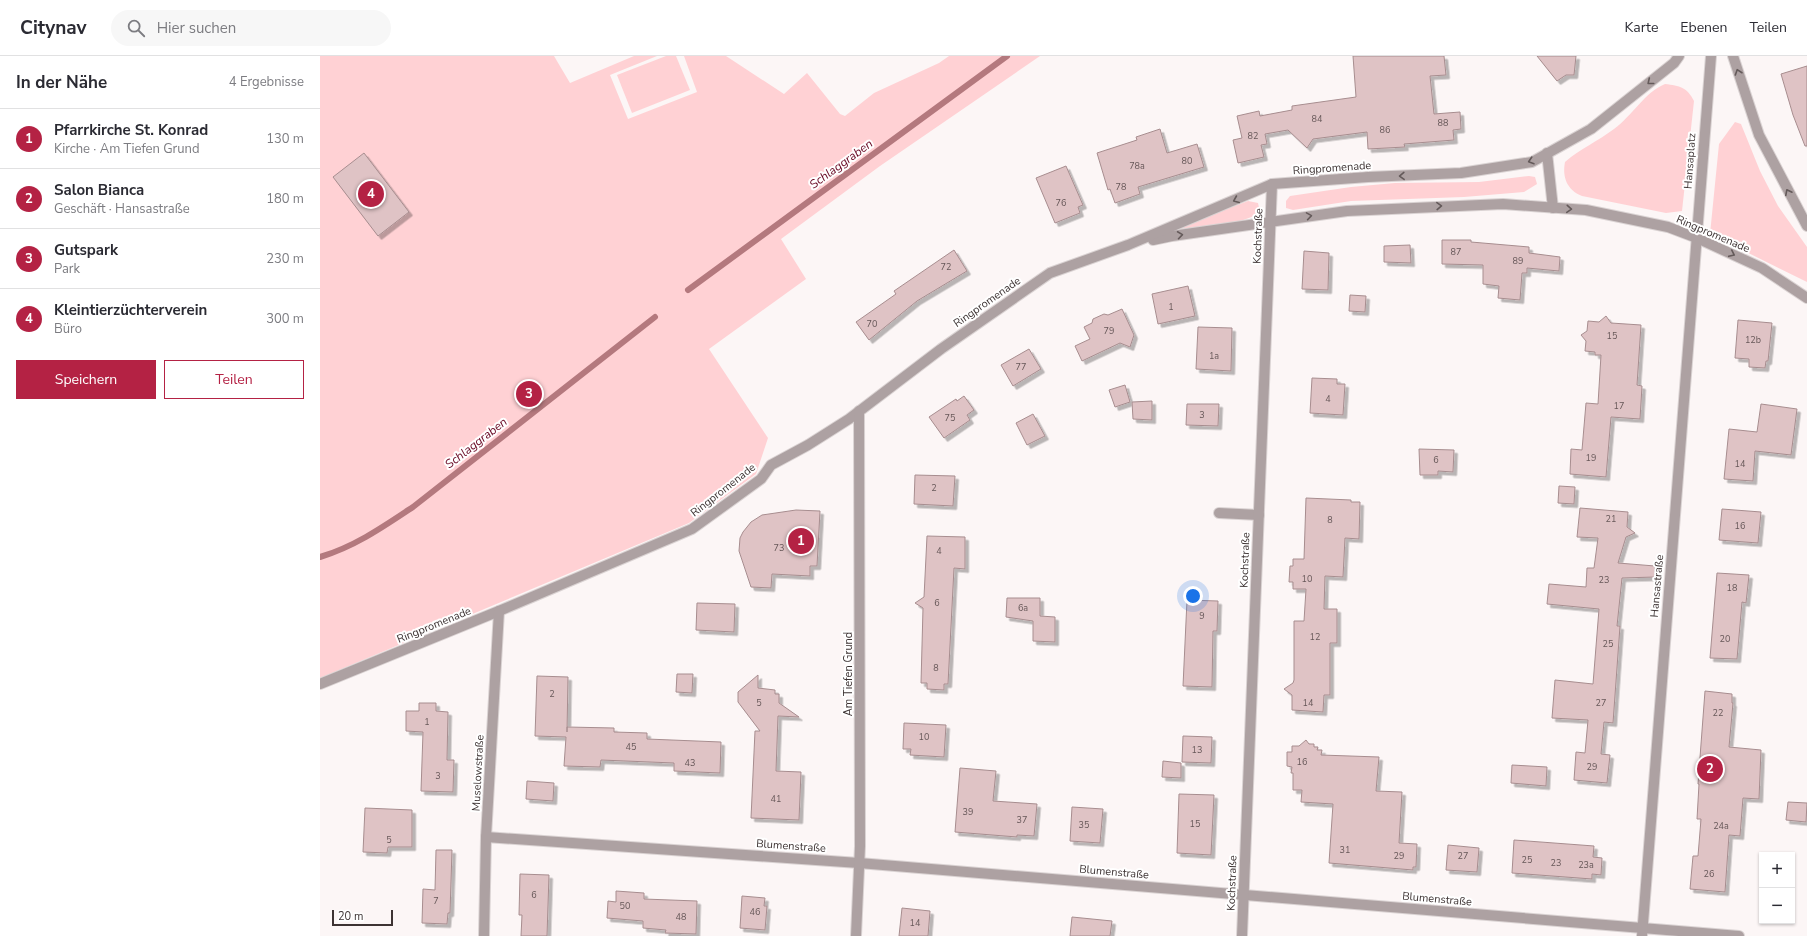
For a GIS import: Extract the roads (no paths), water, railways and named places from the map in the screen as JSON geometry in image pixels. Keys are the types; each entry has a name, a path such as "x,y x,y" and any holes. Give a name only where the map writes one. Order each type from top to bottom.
{"street":[{"name":"Ringpromenade","path":"320,684 499,611 692,529 761,479 771,465 808,444 859,411 941,349 1050,273 1128,245 1272,184 1368,177 1461,173 1532,162 1591,129 1674,63 1679,56"},
{"name":"Hansaplatz","path":"1697,238 1708,85 1712,56"},
{"path":"1733,56 1759,135 1807,226"},
{"path":"1547,153 1553,208"},
{"name":"Kochstraße","path":"1242,936 1272,184"},
{"name":"Ringpromenade","path":"1128,245 1172,236 1347,210 1503,204 1586,210 1661,226 1697,238 1762,268 1807,298"},
{"name":"Hansastraße","path":"1642,932 1697,238"},
{"name":"Am Tiefen Grund","path":"856,936 859,863 859,411"},
{"path":"1219,513 1259,515"},
{"name":"Muselowstraße","path":"484,936 486,837 499,611"},
{"name":"Blumenstraße","path":"486,837 859,863 1244,895 1642,932 1739,936"}],"waterway":[{"name":"Schlaggraben","path":"688,290 1007,56"},
{"name":"Schlaggraben","path":"320,557 345,548 379,529 413,507 655,317"}],"place":[{"name":"Kleintierzüchterverein","path":"371,194"},
{"name":"Gutspark","path":"529,394"},
{"name":"Pfarrkirche St. Konrad","path":"801,541"},
{"name":"Salon Bianca","path":"1710,769"}]}
